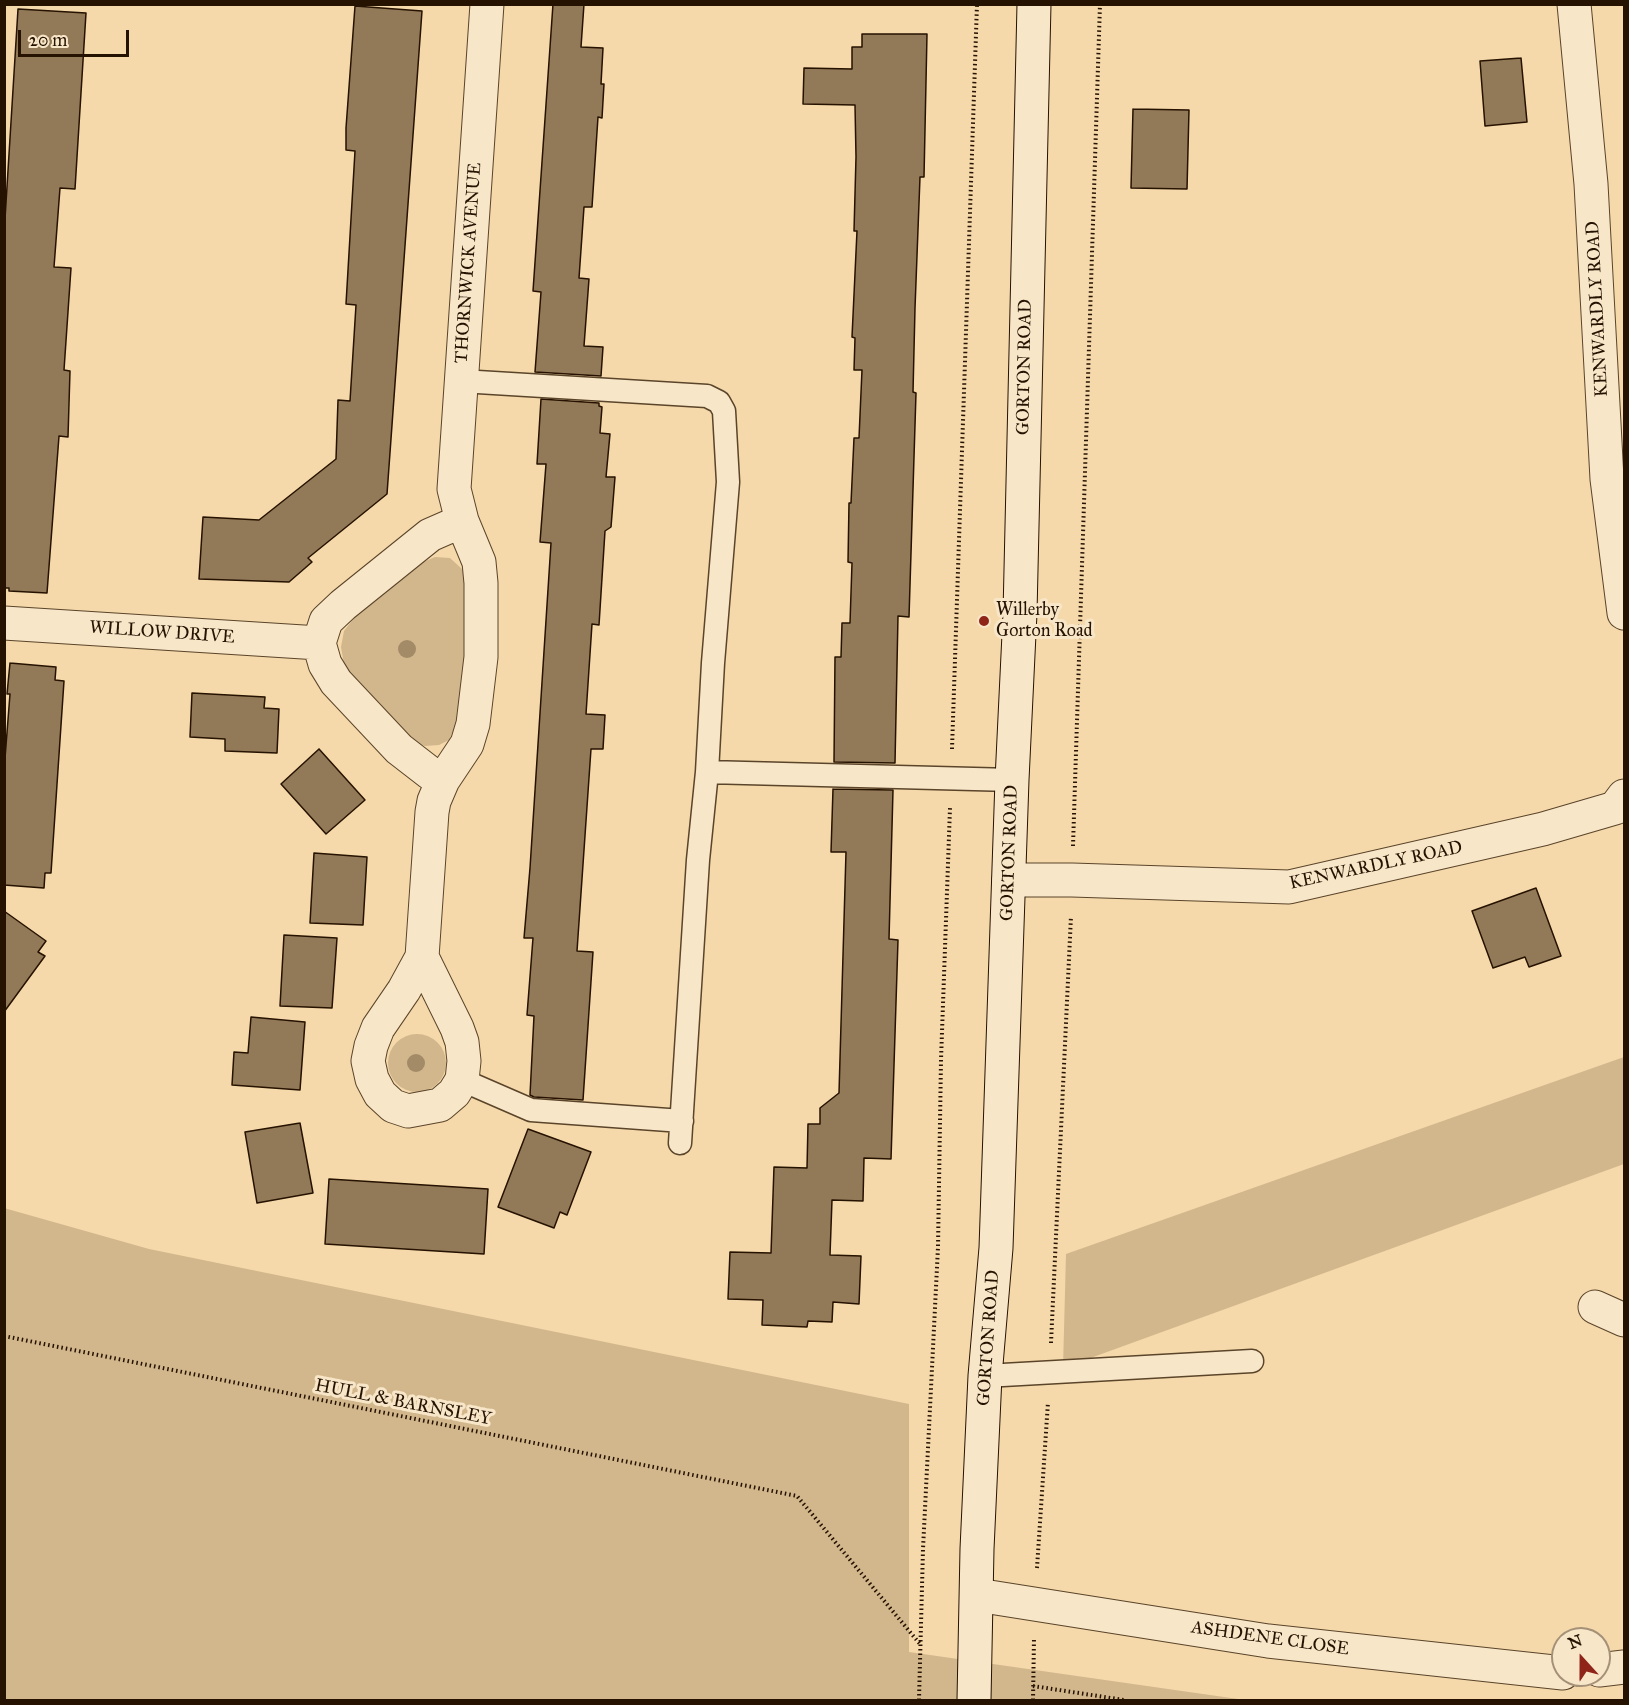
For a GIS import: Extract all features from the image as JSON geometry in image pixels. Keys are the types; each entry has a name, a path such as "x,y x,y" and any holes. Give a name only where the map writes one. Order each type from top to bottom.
{"street":[{"name":"THORNWICK AVENUE","path":"422,957 462,1042 464,1061 462,1080 454,1093 440,1105 408,1111 393,1106 380,1094 372,1079 368,1061 378,1028 404,990 422,957 434,801 443,780 467,744 473,724 481,657 481,583 478,562 462,520 454,489 487,4"},
{"name":"GORTON ROAD","path":"974,1701 978,1595 977,1549 985,1376 996,1248 1020,613 1034,4"},
{"name":"KENWARDLY ROAD","path":"1574,4 1591,184 1607,479 1624,613"},
{"path":"443,780 399,749 336,682 326,664 319,643 326,621 344,605 430,535 462,520"},
{"name":"WILLOW DRIVE","path":"4,622 319,643"},
{"name":"KENWARDLY ROAD","path":"1009,880 1289,887 1543,829 1615,808 1624,796"},
{"path":"1595,1307 1624,1320"},
{"name":"ASHDENE CLOSE","path":"978,1595 1268,1641 1551,1672"}],"lane":[{"path":"461,381 707,396 719,402 724,411 728,483 713,663 707,772 698,860 681,1132 531,1110 462,1080"},
{"path":"707,772 1012,780"},
{"path":"985,1376 1252,1361"}],"path":[{"path":"919,1701 922,1549 938,1247 941,1060 977,4"},
{"name":"HULL & BARNSLEY","path":"4,1336 797,1496 920,1644"},
{"path":"1033,1686 1124,1701"}],"shaded area":[{"path":"435,557 450,558 462,569 467,581 467,657 457,723 449,740 439,745 425,746 409,740 353,682 344,664 341,647 344,631 354,618 421,563"},
{"path":"411,1034 423,1034 438,1042 446,1057 446,1069 438,1084 423,1092 411,1092 396,1084 388,1069 388,1057 396,1042"},
{"path":"1624,1057 1624,1164 1063,1368 1066,1254"},
{"path":"4,1208 149,1249 909,1404 909,1652 1245,1700 5,1700"}],"building":[{"path":"553,4 584,4 581,47 603,48 602,118 598,117 592,207 584,207 579,278 589,279 584,346 603,347 601,376 535,372 541,292 533,291"},
{"path":"355,6 422,11 387,494 308,558 312,562 289,582 199,579 203,517 259,520 336,459 338,400 350,401 356,305 346,304 355,151 346,150 346,128"},
{"path":"18,9 86,13 75,189 60,188 54,267 71,268 64,370 70,371 68,437 59,436 47,593 9,591 9,588 4,588 4,235"},
{"path":"862,34 927,34 924,177 920,177 915,308 913,392 916,393 909,617 898,616 895,763 834,762 835,657 841,657 842,623 850,623 852,563 848,562 849,503 851,503 854,438 859,438 862,370 854,370 855,338 852,337 857,231 854,231 855,105 803,104 804,68 852,69 852,47 862,47"},
{"path":"1521,58 1527,122 1485,126 1480,61"},
{"path":"1133,109 1189,110 1187,189 1131,188"},
{"path":"541,399 599,403 602,407 600,433 610,434 606,477 615,477 611,527 605,531 599,625 592,624 586,714 605,715 603,749 591,749 577,951 593,952 583,1100 530,1095 534,1016 527,1015 533,938 524,938 551,543 540,542 546,464 537,464"},
{"path":"10,663 56,667 55,680 64,681 51,873 45,873 44,888 4,885 4,771"},
{"path":"192,693 265,697 264,708 279,709 277,753 225,751 225,739 190,737"},
{"path":"319,749 365,800 326,834 281,784"},
{"path":"833,789 893,790 889,939 898,940 891,1159 864,1158 863,1201 832,1200 830,1255 861,1256 859,1304 833,1302 832,1322 808,1321 807,1327 762,1325 763,1300 728,1299 730,1252 771,1253 774,1167 807,1168 808,1124 820,1124 820,1108 839,1093 846,852 831,852"},
{"path":"314,853 367,857 363,925 310,923"},
{"path":"1536,888 1561,956 1529,967 1525,957 1493,968 1472,911"},
{"path":"4,911 46,941 38,952 45,956 4,1012"},
{"path":"284,935 337,938 332,1008 280,1006"},
{"path":"251,1017 305,1022 300,1090 232,1085 234,1052 248,1053"},
{"path":"300,1123 313,1193 257,1203 245,1132"},
{"path":"528,1129 591,1152 567,1215 560,1212 554,1228 498,1207"},
{"path":"329,1179 488,1189 484,1254 325,1244"}],"place":[{"name":"Willerby Gorton Road","path":"984,621"}]}
